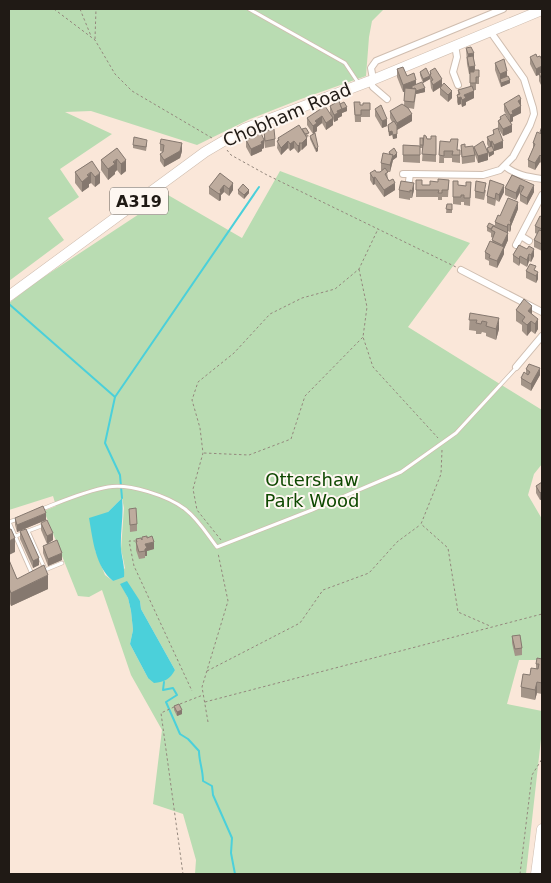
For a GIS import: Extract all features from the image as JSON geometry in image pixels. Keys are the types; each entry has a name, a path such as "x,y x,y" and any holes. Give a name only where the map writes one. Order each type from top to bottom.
{"main road":[{"name":"Chobham Road","path":"9,296 205,152 244,129 455,46 530,12 542,10"},
{"path":"536,874 542,829"}],"street":[{"name":"Chobham Road","path":"371,80 371,68 376,61 503,9"},
{"path":"408,176 483,175 500,170 513,157 530,125 534,114 533,108 524,79 490,31"},
{"path":"455,46 457,57 453,72 458,85"},
{"path":"371,80 373,87 387,99"},
{"path":"505,166 518,174 542,179"},
{"path":"516,245 542,195"},
{"path":"521,236 530,241"},
{"path":"461,270 542,312"},
{"path":"516,368 542,336"}],"lane":[{"path":"249,9 345,63 359,85"},
{"path":"38,510 109,486 125,487 164,498 186,510 217,547 312,510 401,472 456,433 516,368"},
{"path":"20,518 9,522 33,575 62,563"},
{"path":"16,536 45,524"},
{"path":"28,531 45,570"},
{"path":"37,551 45,548"}],"path":[{"path":"54,9 95,40 115,74 132,91 220,143 231,155 266,176 378,228 461,270"},
{"path":"80,9 91,37"},
{"path":"95,40 96,9"},
{"path":"224,544 197,510 193,489 203,453 200,428 192,400 198,382 234,353 270,314 302,298 335,289 359,269 378,228"},
{"path":"203,453 249,454 291,439 305,396 363,337"},
{"path":"207,671 300,623 323,590 369,573 397,542 421,524"},
{"path":"136,541 129,541 134,566 192,691"},
{"path":"208,722 202,687 228,601 217,547"},
{"path":"205,702 542,614"},
{"path":"183,874 162,713 204,694"},
{"path":"520,874 532,776 542,760"}],"green space":[{"path":"9,9 384,9 372,21 366,76 250,119 197,145 91,111 65,112 112,134 60,169 79,197 48,218 64,240 9,281"},
{"name":"Ottershaw Park Wood","path":"280,171 470,243 408,327 542,410 542,464 534,474 528,495 542,519 542,660 519,660 507,704 542,711 542,730 526,874 195,874 196,860 183,814 153,804 162,730 131,675 102,590 89,597 78,596 44,511 56,506 53,496 9,510 9,303 36,282 168,195 242,238","holes":["122,498 124,508 121,549 125,568 113,581 105,575 95,550 108,512","121,584 140,601 141,609 175,670 148,678 130,644 133,630 131,611 128,598"]}],"water":[{"path":"122,498 121,549 124,577 113,581 102,568 94,544 89,518 108,512"},
{"path":"127,581 140,601 141,609 175,670 164,681 154,683 148,678 130,644 133,630 131,611 128,598 120,584"}],"building":[{"path":"471,47 474,53 468,54 466,48"},
{"path":"536,54 542,60 542,66 536,69 530,57"},
{"path":"473,56 475,66 469,67 467,57"},
{"path":"504,59 507,71 500,74 495,63"},
{"path":"403,67 407,76 414,73 416,80 403,85 397,69"},
{"path":"426,68 430,76 423,79 420,72"},
{"path":"435,68 442,79 433,85 430,71"},
{"path":"474,70 479,70 479,77 476,77 476,83 470,83 470,72 474,72"},
{"path":"508,76 510,80 501,83 500,79"},
{"path":"422,82 425,88 416,91 415,88 412,89 412,86"},
{"path":"444,83 452,91 448,95 440,88"},
{"path":"472,86 474,91 464,95 466,98 462,100 461,97 458,98 457,95 460,94 458,90"},
{"path":"405,88 416,89 414,102 404,101"},
{"path":"519,95 521,99 518,101 521,106 512,111 513,114 510,115 504,104"},
{"path":"339,101 342,109 334,115 330,106"},
{"path":"344,102 347,107 342,109 340,104"},
{"path":"354,102 360,102 360,105 370,103 370,110 361,110 361,115 355,115"},
{"path":"402,104 412,114 397,123 390,111"},
{"path":"381,105 387,119 382,121 375,109"},
{"path":"325,106 333,118 326,123 322,116 315,121 317,123 313,126 307,118"},
{"path":"505,114 512,125 503,129 498,121"},
{"path":"394,121 397,126 397,134 393,135 392,131 389,132 388,125"},
{"path":"299,125 307,138 302,143 299,143 298,146 294,141 290,144 288,141 281,148 277,141 279,140 278,138"},
{"path":"306,128 309,133 305,134 302,129"},
{"path":"498,128 503,141 494,145 487,137 494,134 493,130"},
{"path":"274,129 275,139 265,141 264,131"},
{"path":"537,132 542,134 542,153 535,163 528,160 535,144 533,143"},
{"path":"261,133 264,140 261,142 262,144 251,149 246,140"},
{"path":"315,133 318,147 316,149 310,136"},
{"path":"424,135 427,139 431,139 431,136 436,136 436,155 422,154"},
{"path":"134,137 147,140 146,147 133,145"},
{"path":"420,138 423,138 423,145 420,145"},
{"path":"161,139 182,143 180,151 164,160 160,154 163,152 164,145 160,144"},
{"path":"451,139 458,139 457,150 460,150 460,155 452,155 453,151 444,151 444,156 439,155 440,141 450,142"},
{"path":"483,141 488,153 478,156 474,147"},
{"path":"465,144 465,147 473,146 475,155 462,157 461,145"},
{"path":"403,145 420,146 420,155 403,155"},
{"path":"492,146 494,151 489,153 487,148"},
{"path":"117,148 126,160 121,164 117,159 113,162 115,164 108,169 101,160"},
{"path":"394,148 397,153 393,157 389,152"},
{"path":"383,153 393,155 390,165 381,163"},
{"path":"92,161 100,173 95,177 91,172 82,182 75,172"},
{"path":"385,168 388,172 385,174 389,181 393,179 395,183 384,190 370,173 375,170 380,172"},
{"path":"220,173 233,183 229,189 224,185 219,194 209,187"},
{"path":"512,175 534,185 527,198 520,194 524,187 520,185 516,193 505,188"},
{"path":"438,179 449,180 448,190 442,190 442,193 438,193 439,190 416,190 416,180 422,180 422,185 430,185 430,181 438,182"},
{"path":"490,180 504,185 499,195 496,193 495,199 487,196"},
{"path":"401,181 414,183 412,191 399,190"},
{"path":"453,181 458,181 458,185 466,186 466,182 471,182 470,198 464,198 464,195 453,197"},
{"path":"476,181 486,183 484,193 475,191"},
{"path":"243,184 249,190 244,195 238,190"},
{"path":"508,198 518,202 510,225 508,224 507,227 495,222 498,215 500,216"},
{"path":"447,204 452,204 452,210 446,209"},
{"path":"540,216 542,217 542,229 535,226"},
{"path":"489,223 495,226 491,229 487,227"},
{"path":"493,226 508,233 502,245 492,240 495,232 491,230"},
{"path":"539,230 542,231 542,244 534,240"},
{"path":"490,241 504,247 497,261 489,258 490,255 485,252"},
{"path":"519,245 527,249 529,246 534,249 531,255 529,254 527,260 520,256 519,259 513,255"},
{"path":"530,264 536,266 534,270 538,272 536,276 526,271"},
{"path":"524,299 532,306 528,311 538,319 535,324 531,321 527,325 522,321 525,317 516,310"},
{"path":"470,313 499,318 496,329 486,326 487,322 482,321 481,324 476,323 477,320 469,320"},
{"path":"529,364 540,368 531,384 521,378 524,372 528,375 530,372 526,369"},
{"path":"542,482 542,491 540,493 536,486"},
{"path":"43,506 46,513 17,525 15,518"},
{"path":"136,508 137,524 130,525 129,509"},
{"path":"47,520 53,533 47,536 41,523"},
{"path":"11,529 15,538 9,541 9,530"},
{"path":"26,529 39,558 33,561 20,531"},
{"path":"147,536 147,538 152,536 154,542 145,544 147,548 145,551 139,552 136,539 141,538 142,540 142,537"},
{"path":"57,540 62,553 48,559 43,546"},
{"path":"9,560 17,579 44,565 48,575 11,593 9,588"},
{"path":"520,635 522,648 515,649 512,636"},
{"path":"537,658 542,659 542,683 537,682 535,690 521,687 523,674 530,675 531,668 538,669 539,664 536,664"},
{"path":"179,704 182,710 177,712 174,706"}],"waterway":[{"path":"122,498 120,475 105,443 115,397 259,187"},
{"path":"9,304 115,397"},
{"path":"164,682 163,690 173,688 177,695 166,702 180,734 188,739 199,751 203,781 212,786 213,795 232,838 231,853 235,874"}]}
